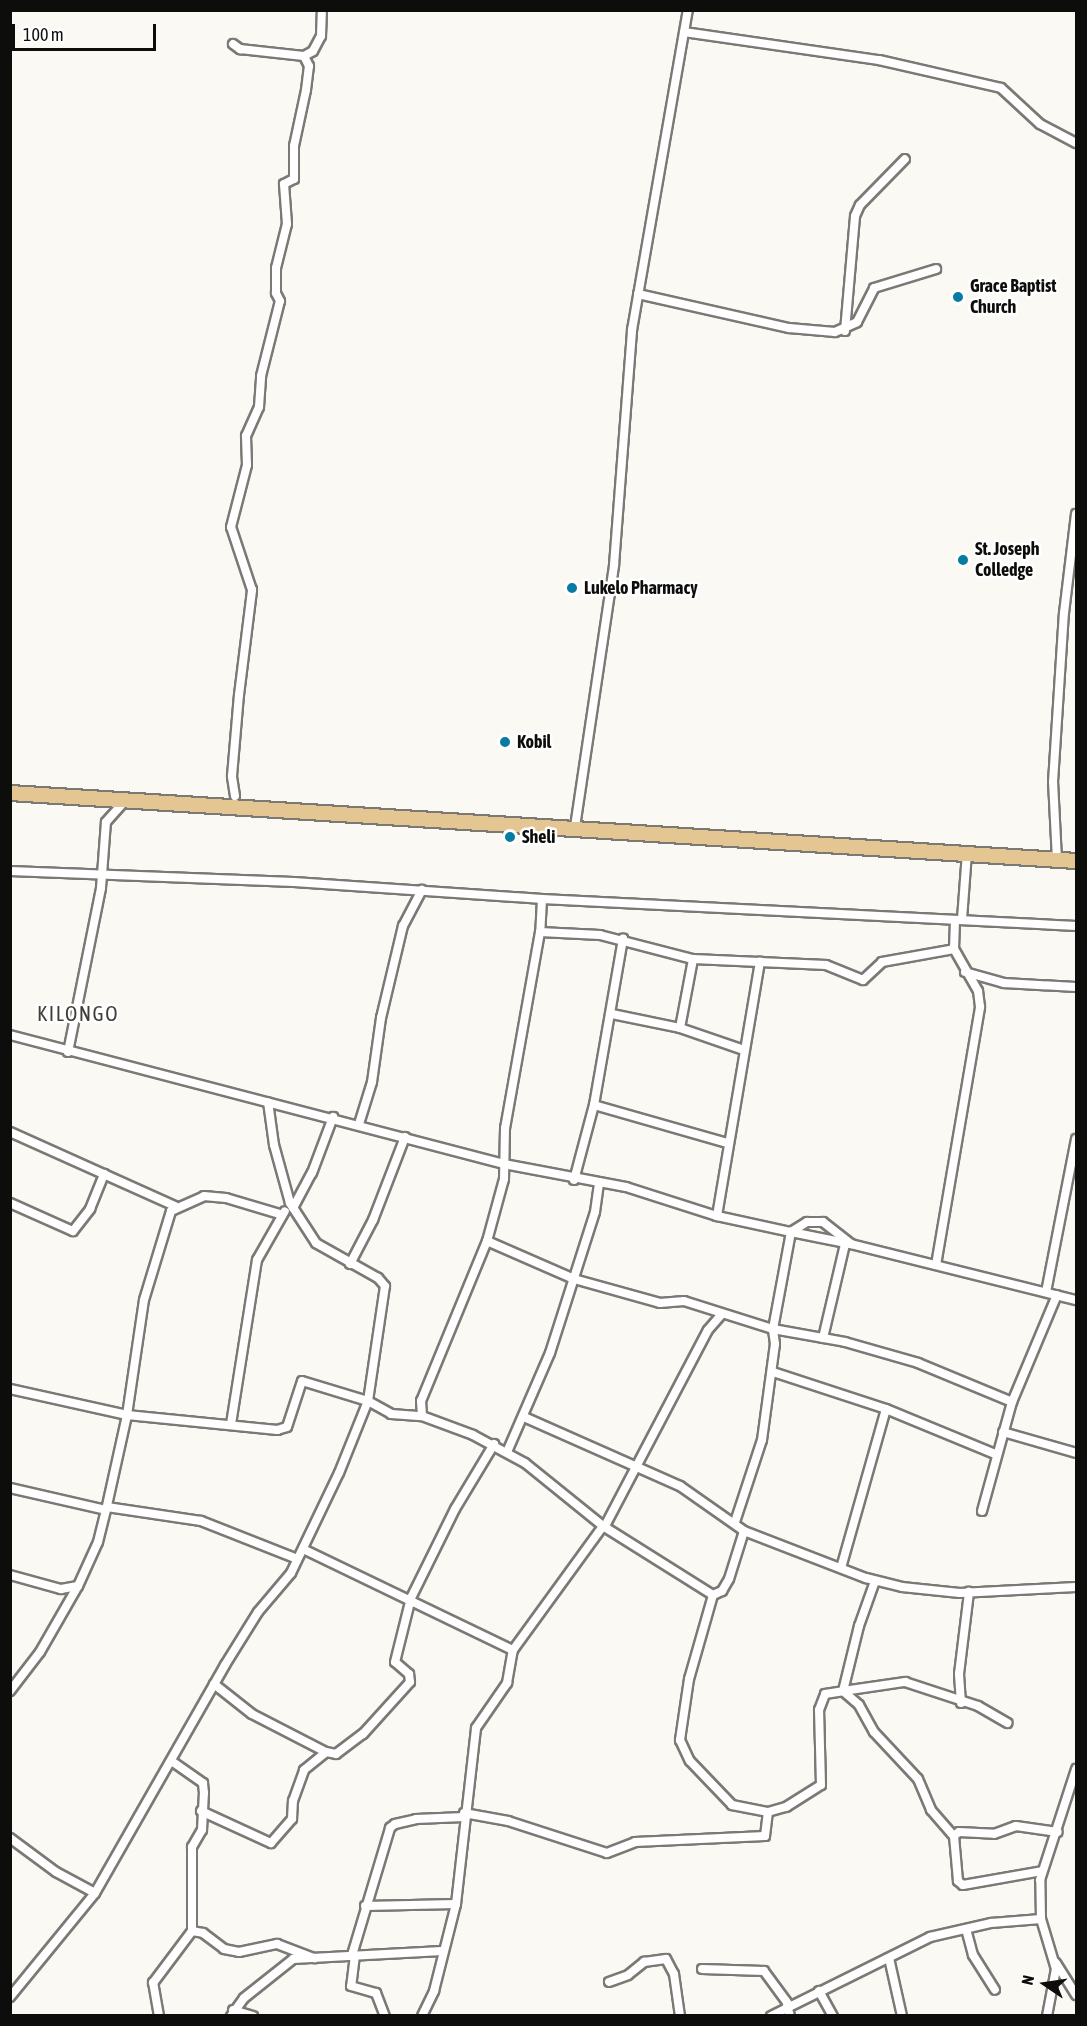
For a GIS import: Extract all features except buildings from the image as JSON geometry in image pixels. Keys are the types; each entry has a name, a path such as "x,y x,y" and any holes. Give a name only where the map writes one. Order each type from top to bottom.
{"highway":[{"path":"10,793 575,827 1077,861"}],"street":[{"path":"233,44 240,49 304,56 313,51 321,36 322,10"},
{"path":"575,827 614,565 638,294 688,10"},
{"path":"684,32 879,60 1001,88 1040,124 1077,143"},
{"path":"235,796 232,776 252,590 231,527 247,465 246,436 259,406 261,376 280,302 276,293 276,268 287,224 284,184 294,179 294,146 309,66 304,56"},
{"path":"845,331 855,216 860,205 905,159"},
{"path":"638,294 807,332 845,331 857,322 874,288 936,268"},
{"path":"1057,860 1054,762 1064,614 1077,514"},
{"path":"68,1052 102,874 106,822 125,801"},
{"path":"936,1265 980,1007 978,991 964,972 954,949 967,852"},
{"path":"10,878 11,871 102,874 1077,926"},
{"path":"359,1124 372,1082 381,1018 403,926 422,890"},
{"path":"422,1416 421,1401 487,1241 504,1179 512,1085 540,932 542,899"},
{"path":"540,932 623,939 693,958 826,965 863,980 882,962 954,949"},
{"path":"574,1180 594,1105 612,1014 623,939"},
{"path":"680,1028 693,958"},
{"path":"717,1216 727,1143 744,1073 744,1050 760,962"},
{"path":"964,972 1004,983 1077,987"},
{"path":"612,1014 680,1028 744,1050"},
{"path":"10,1035 68,1052 333,1117 504,1164 574,1180 599,1182 717,1216 848,1244 1077,1300"},
{"path":"10,1997 95,1893 214,1684 258,1612 291,1573 295,1558 303,1549 368,1401 385,1289 378,1278 316,1243 292,1205 274,1145 268,1102"},
{"path":"594,1105 727,1143"},
{"path":"231,1424 257,1260 283,1215 312,1173 333,1117"},
{"path":"10,1132 175,1206"},
{"path":"350,1264 373,1220 405,1137"},
{"path":"1046,1292 1077,1139"},
{"path":"10,1203 73,1230 90,1209 104,1174"},
{"path":"507,1452 550,1353 595,1212 599,1182"},
{"path":"10,1691 40,1652 78,1586 98,1542 127,1415 144,1300 164,1224 175,1206 204,1196 226,1198 283,1215"},
{"path":"735,1522 762,1440 772,1372 773,1329 791,1232 807,1222 823,1222 848,1244"},
{"path":"487,1241 574,1279 660,1303 684,1301 721,1316 823,1338 918,1363 1012,1402"},
{"path":"823,1338 848,1244"},
{"path":"982,1511 1012,1402 1057,1295"},
{"path":"423,2015 434,1991 442,1951 456,1904 464,1815 476,1728 507,1683 513,1650 604,1526 708,1330 721,1316"},
{"path":"772,1372 886,1409 996,1454"},
{"path":"10,1389 127,1415 284,1429 302,1381 368,1401 390,1414 422,1416 494,1444 564,1491 604,1526 713,1595"},
{"path":"841,1568 886,1409"},
{"path":"524,1416 680,1485 735,1522 744,1531 876,1581 931,1591 969,1592 1077,1587"},
{"path":"1003,1432 1077,1453"},
{"path":"214,1684 252,1714 326,1752 336,1754 363,1734 410,1682 409,1674 395,1662 411,1598 455,1509 494,1444"},
{"path":"10,1488 106,1508 201,1521 295,1558"},
{"path":"713,1595 722,1591 744,1531"},
{"path":"303,1549 411,1598 513,1650"},
{"path":"10,1575 61,1589 78,1586"},
{"path":"843,1691 859,1626 876,1581"},
{"path":"961,1702 959,1674 969,1592"},
{"path":"713,1595 689,1679 680,1740 690,1761 732,1805 768,1812 786,1807 821,1785 819,1710 825,1694 905,1682 978,1706 1007,1723"},
{"path":"843,1691 859,1705 874,1732 918,1779 931,1810 954,1836 958,1881 963,1885 1042,1871"},
{"path":"201,1811 271,1843 292,1819 293,1801 304,1770 326,1752"},
{"path":"159,2016 153,1983 192,1931 192,1847 202,1830 201,1811 204,1785 172,1761"},
{"path":"1077,1769 1058,1832 1042,1871 1041,1919 1056,1963 1077,1995"},
{"path":"385,2016 376,1993 351,1986 353,1955 365,1906 395,1824 464,1815 508,1821 607,1853 635,1842 765,1836 768,1812"},
{"path":"954,1836 959,1832 994,1834 1016,1826 1058,1832"},
{"path":"10,1838 56,1872 95,1893"},
{"path":"365,1906 456,1904"},
{"path":"771,2016 930,1937 966,1929 1041,1919"},
{"path":"966,1929 973,1956 995,1990"},
{"path":"192,1931 203,1934 224,1949 239,1952 277,1944 314,1958"},
{"path":"232,2013 293,1959 442,1951"},
{"path":"889,1958 902,2016"},
{"path":"609,1982 628,1975 644,1962 666,1959 674,1974 680,2016"},
{"path":"1047,2016 1056,1963"},
{"path":"702,1970 764,1971 788,2006 790,2016"},
{"path":"819,1991 833,2016"},
{"path":"232,2013 253,2016"}],"place":[{"name":"Grace Baptist Church","path":"958,297"},
{"name":"St. Joseph Colledge","path":"963,560"},
{"name":"Lukelo Pharmacy","path":"572,588"},
{"name":"Kobil","path":"505,742"},
{"name":"Sheli","path":"510,837"}],"district":[{"name":"KILONGO","path":"78,1013"}]}
